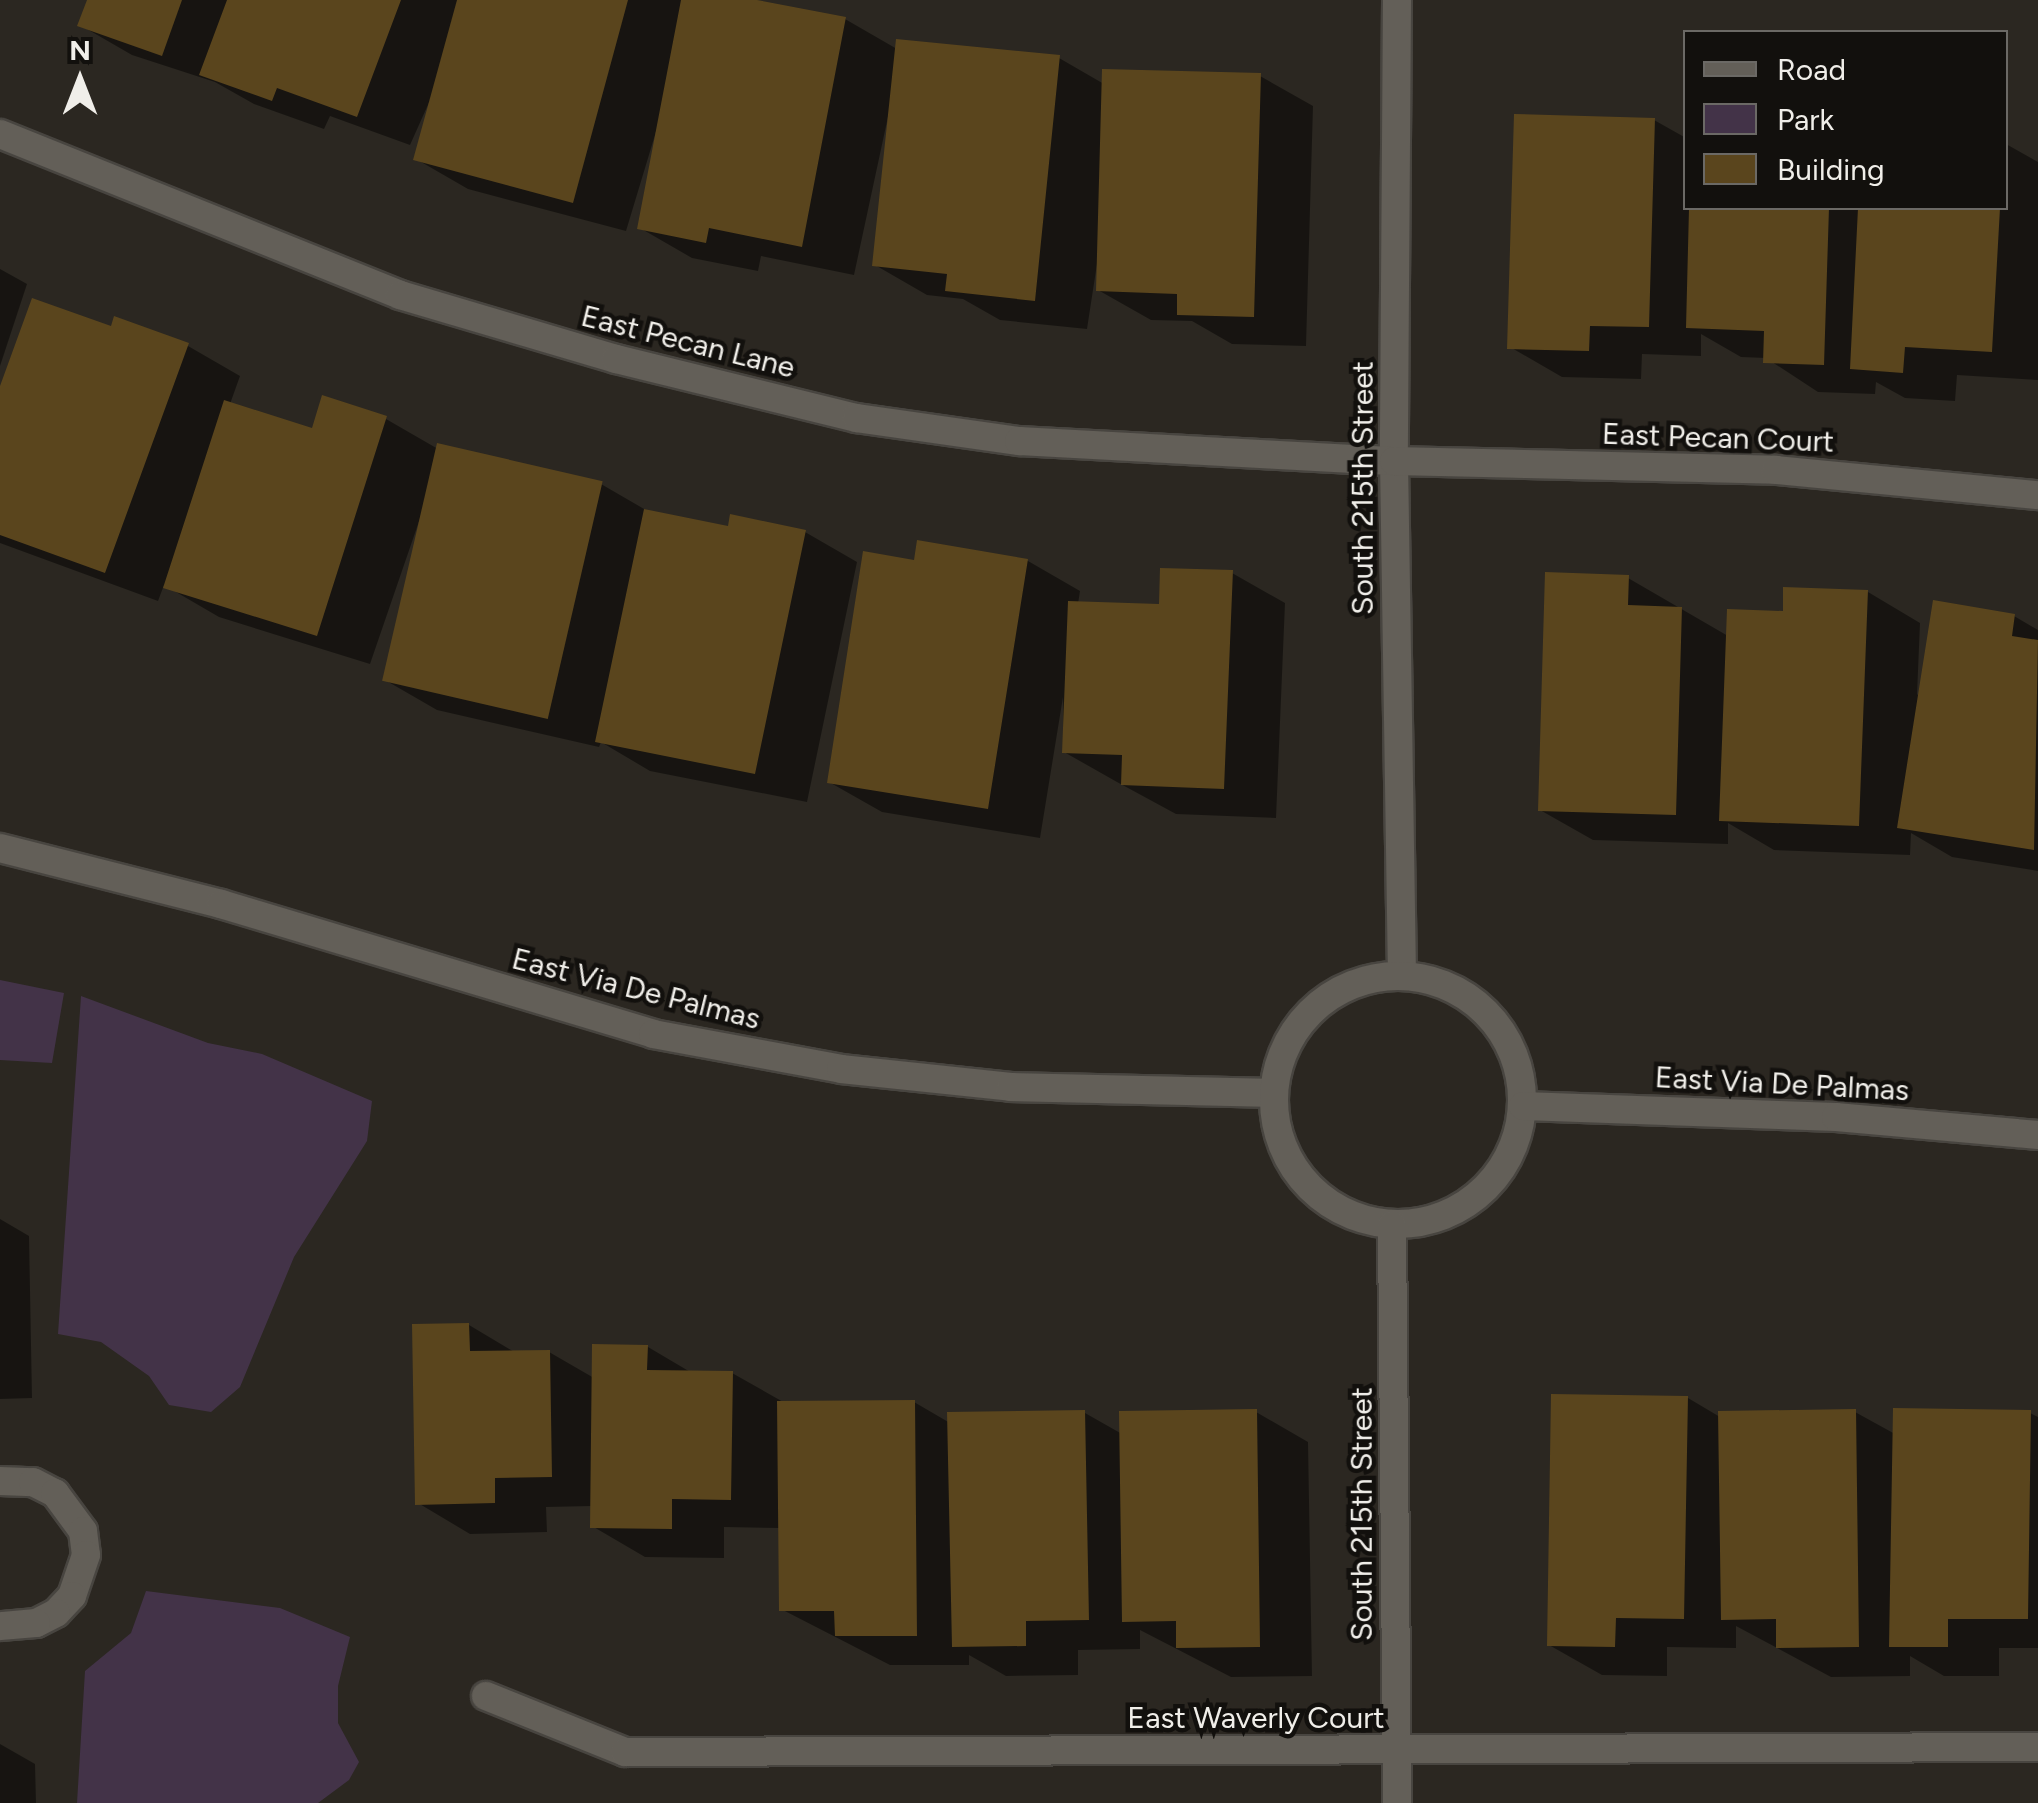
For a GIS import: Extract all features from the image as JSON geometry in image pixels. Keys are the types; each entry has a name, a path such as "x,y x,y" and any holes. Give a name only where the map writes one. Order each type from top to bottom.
{"street":[{"name":"South 215th Street","path":"1397,0 1394,461 1402,976"},
{"name":"East Pecan Lane","path":"0,134 400,294 616,359 857,418 1019,441 1394,461"},
{"name":"East Pecan Court","path":"1394,461 1776,470 2038,495"},
{"name":"East Via De Palmas","path":"0,848 221,904 672,1038 842,1069 1011,1087 1273,1093"},
{"path":"1402,976 1441,983 1476,1002 1502,1031 1519,1066 1523,1106 1516,1144 1496,1178 1467,1204 1431,1220 1392,1225 1336,1207 1292,1168 1276,1132 1273,1093 1281,1056 1300,1022 1329,996 1364,980 1402,976"},
{"name":"East Via De Palmas","path":"1523,1106 1836,1117 2038,1135"},
{"name":"South 215th Street","path":"1392,1225 1397,1803"},
{"path":"0,1481 33,1482 55,1494 83,1531 86,1555 72,1596 56,1613 36,1624 0,1626"},
{"name":"East Waverly Court","path":"486,1696 625,1752 2038,1747"}],"green space":[{"path":"0,980 64,993 52,1063 0,1060"},
{"path":"81,996 208,1043 262,1054 372,1101 367,1141 294,1257 240,1387 211,1412 169,1405 149,1376 101,1342 58,1334"},
{"path":"146,1591 280,1608 350,1637 338,1686 338,1723 359,1762 349,1780 318,1803 77,1803 85,1671 131,1633"}],"building":[{"path":"87,0 182,0 162,56 77,26"},
{"path":"227,0 401,0 357,117 277,88 272,101 199,75"},
{"path":"457,0 628,0 573,203 413,160"},
{"path":"681,0 757,0 846,17 802,247 709,228 706,243 637,229"},
{"path":"896,39 1060,55 1035,301 945,291 947,274 872,266"},
{"path":"1102,69 1261,73 1254,317 1177,315 1177,294 1096,291"},
{"path":"1514,114 1655,118 1649,327 1590,326 1589,351 1507,349"},
{"path":"1689,210 1829,210 1824,365 1763,363 1764,331 1686,328"},
{"path":"1858,210 2000,210 1992,352 1905,347 1903,373 1850,369"},
{"path":"32,298 111,326 114,316 189,343 105,573 0,535 0,386"},
{"path":"322,395 387,416 317,636 163,588 224,400 312,428"},
{"path":"437,443 603,481 548,719 382,681"},
{"path":"644,509 728,526 730,514 806,530 755,774 595,742"},
{"path":"917,540 1028,559 988,809 827,783 863,551 914,560"},
{"path":"1160,568 1233,570 1224,789 1121,785 1122,755 1062,753 1068,601 1159,604"},
{"path":"1545,572 1629,575 1628,605 1682,607 1676,815 1538,811"},
{"path":"1783,587 1868,590 1859,826 1719,821 1727,609 1783,611"},
{"path":"1933,600 2015,614 2012,636 2038,640 2034,850 1897,828"},
{"path":"469,1323 470,1351 550,1350 552,1477 495,1478 495,1503 415,1505 412,1324"},
{"path":"592,1344 648,1345 647,1370 733,1371 731,1500 672,1499 672,1529 590,1528"},
{"path":"1551,1394 1688,1396 1684,1619 1616,1618 1615,1647 1547,1646"},
{"path":"915,1400 917,1636 835,1636 834,1611 779,1611 777,1401"},
{"path":"1893,1408 2031,1410 2028,1619 1948,1619 1948,1647 1889,1647"},
{"path":"1257,1409 1260,1647 1176,1648 1176,1621 1122,1622 1119,1411"},
{"path":"1856,1409 1859,1647 1776,1648 1776,1619 1721,1620 1718,1411"},
{"path":"1085,1410 1089,1620 1026,1621 1026,1646 952,1647 947,1412"}]}
